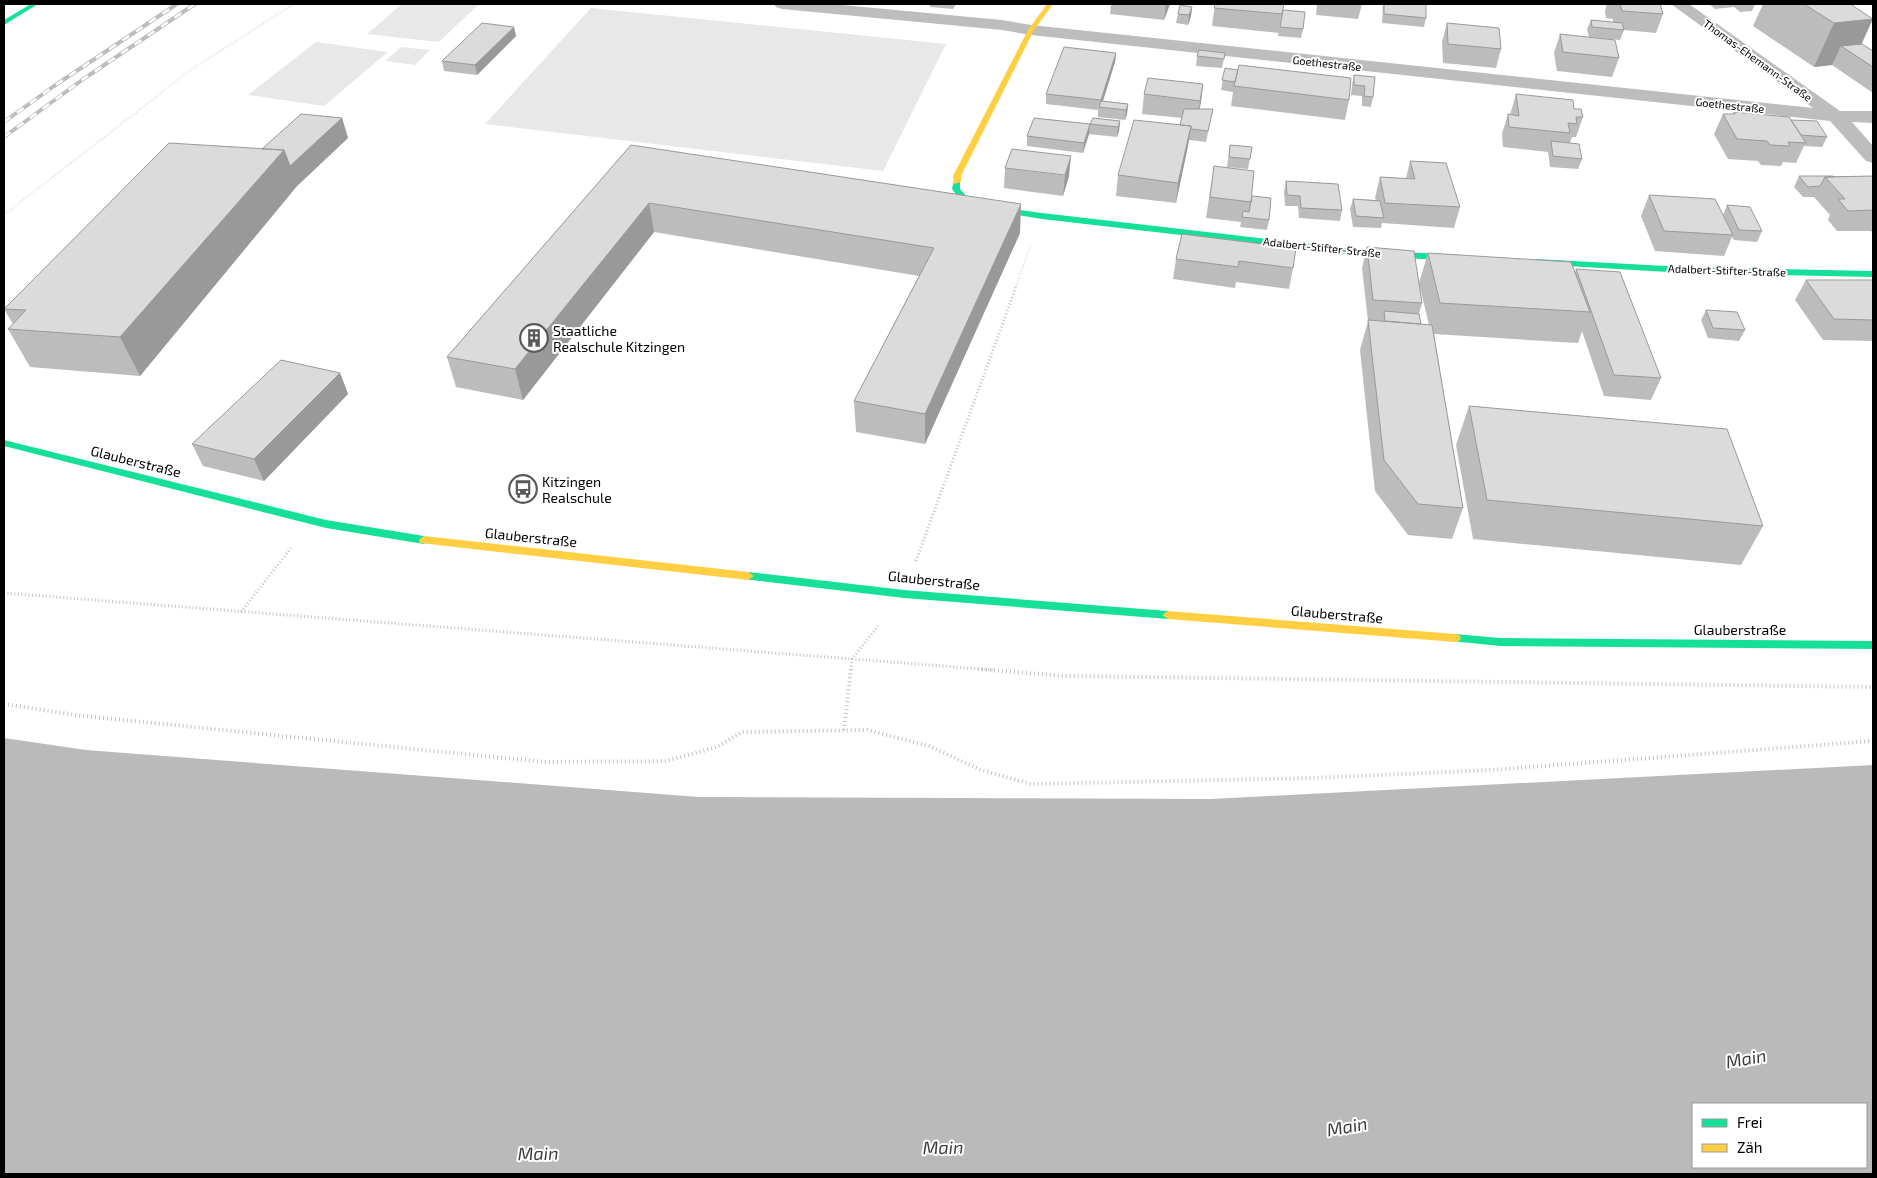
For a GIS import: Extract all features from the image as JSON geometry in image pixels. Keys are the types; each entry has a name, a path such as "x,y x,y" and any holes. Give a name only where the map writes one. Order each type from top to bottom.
{"street":[{"path":"4,23 35,4"},
{"name":"Goethestraße","path":"782,4 1002,25 1030,30 1635,96 1836,116 1873,117"},
{"name":"Adalbert-Stifter-Straße","path":"1050,4 1030,30 957,176 956,189 965,200 982,207 1042,216 1362,253 1480,259"},
{"name":"Thomas-Ehemann-Straße","path":"1679,4 1836,116"},
{"path":"1836,116 1873,157"},
{"name":"Adalbert-Stifter-Straße","path":"1528,262 1685,270 1873,274"},
{"name":"Glauberstraße","path":"4,443 312,520 415,539 904,594 1500,642 1873,645"}],"path":[{"path":"4,215 192,68 294,4"},
{"path":"904,594 1042,216"},
{"path":"240,612 312,520"},
{"path":"844,730 852,659 878,628 886,591"},
{"path":"4,593 1065,676 1873,688"},
{"path":"4,704 83,716 544,762 666,761 717,747 742,732 867,730 928,746 981,770 1031,784 1314,778 1491,770 1873,740"}],"shaded area":[{"path":"402,4 479,4 439,42 367,34"},
{"path":"591,8 946,44 883,171 485,124"},
{"path":"316,42 388,52 324,106 248,95"},
{"path":"401,47 430,50 415,65 385,61"}],"water":[{"name":"Main","path":"4,738 86,750 699,797 1211,799 1873,765 1873,1174 4,1174"}],"building":[{"path":"1215,4 1284,4 1282,14 1214,8"},
{"path":"1384,4 1426,4 1426,18 1384,14"},
{"path":"1620,4 1660,4 1663,14 1622,11"},
{"path":"1804,4 1850,4 1873,19 1834,23"},
{"path":"1180,5 1192,7 1189,15 1178,14"},
{"path":"1283,10 1305,12 1303,29 1280,27"},
{"path":"1591,20 1622,23 1624,30 1592,27"},
{"path":"482,23 514,27 475,65 442,61"},
{"path":"1447,23 1499,28 1501,49 1448,44"},
{"path":"1560,34 1615,40 1619,58 1563,52"},
{"path":"1862,44 1873,51 1873,67 1841,46"},
{"path":"1064,47 1116,53 1101,100 1046,94"},
{"path":"1199,50 1225,53 1224,59 1197,56"},
{"path":"1239,65 1351,78 1349,100 1234,86"},
{"path":"1225,68 1238,70 1235,82 1222,80"},
{"path":"1354,75 1375,77 1373,97 1364,96 1365,86 1354,85"},
{"path":"1148,78 1203,84 1200,101 1144,94"},
{"path":"1516,94 1573,100 1574,109 1581,109 1583,117 1576,117 1577,124 1568,123 1570,133 1509,127 1508,114 1519,116"},
{"path":"1101,101 1128,104 1126,110 1099,107"},
{"path":"1184,109 1213,109 1208,131 1191,129 1191,126 1180,125"},
{"path":"1734,112 1789,117 1806,143 1788,142 1790,146 1770,145 1767,141 1737,139 1723,114 1735,114"},
{"path":"301,114 342,118 290,166 284,150 262,149"},
{"path":"1034,118 1090,124 1084,143 1027,136"},
{"path":"1093,118 1120,121 1118,127 1090,124"},
{"path":"1134,120 1191,126 1178,183 1118,175"},
{"path":"1791,120 1817,121 1827,137 1801,135"},
{"path":"1551,141 1579,144 1582,159 1553,156"},
{"path":"169,143 284,150 120,337 8,329 26,310 4,309"},
{"path":"631,145 1021,204 925,414 854,401 934,248 649,203 515,369 447,357"},
{"path":"1230,145 1252,147 1250,159 1229,157"},
{"path":"1012,149 1071,156 1065,175 1005,168"},
{"path":"1410,161 1446,163 1460,207 1385,203 1380,177 1415,179"},
{"path":"1214,166 1254,171 1251,202 1210,197"},
{"path":"1799,176 1834,177 1825,177 1820,186 1808,187"},
{"path":"1873,176 1873,210 1848,211 1838,199 1845,199 1825,177"},
{"path":"1286,181 1338,184 1342,210 1301,208 1300,196 1287,195"},
{"path":"1649,195 1715,199 1733,235 1664,231"},
{"path":"1252,196 1271,198 1269,220 1242,217 1243,211 1249,212"},
{"path":"1353,199 1380,201 1384,218 1356,216"},
{"path":"1727,205 1750,207 1762,231 1739,230"},
{"path":"1182,234 1296,248 1293,268 1239,261 1238,267 1176,259"},
{"path":"1367,247 1414,251 1422,303 1373,300"},
{"path":"1428,253 1571,262 1590,312 1440,303"},
{"path":"1576,269 1620,272 1661,378 1614,375"},
{"path":"1806,280 1873,280 1873,320 1834,319"},
{"path":"1706,310 1737,312 1745,330 1713,328"},
{"path":"1384,311 1419,314 1421,324 1385,321"},
{"path":"1368,320 1432,325 1463,508 1418,504 1384,460"},
{"path":"281,360 340,373 254,459 192,444"},
{"path":"1469,406 1727,429 1763,526 1487,500"}],"railway":[{"path":"4,122 54,86 177,4"},
{"path":"4,137 82,80 195,4"}],"traffic: fast":[{"path":"4,23 35,4"},
{"path":"957,182 956,189 965,200 982,207 1042,216 1362,253 1463,258"},
{"path":"1536,262 1685,270 1873,274"},
{"path":"4,443 326,524 424,540"},
{"path":"748,576 904,594 1168,615"},
{"path":"1455,638 1500,642 1873,645"}],"traffic: slow":[{"path":"957,182 957,176 1031,30 1050,4"},
{"path":"424,540 748,576"},
{"path":"1168,615 1455,638"}],"place":[{"name":"Staatliche Realschule Kitzingen","path":"534,338"},
{"name":"Kitzingen Realschule","path":"523,489"}]}
